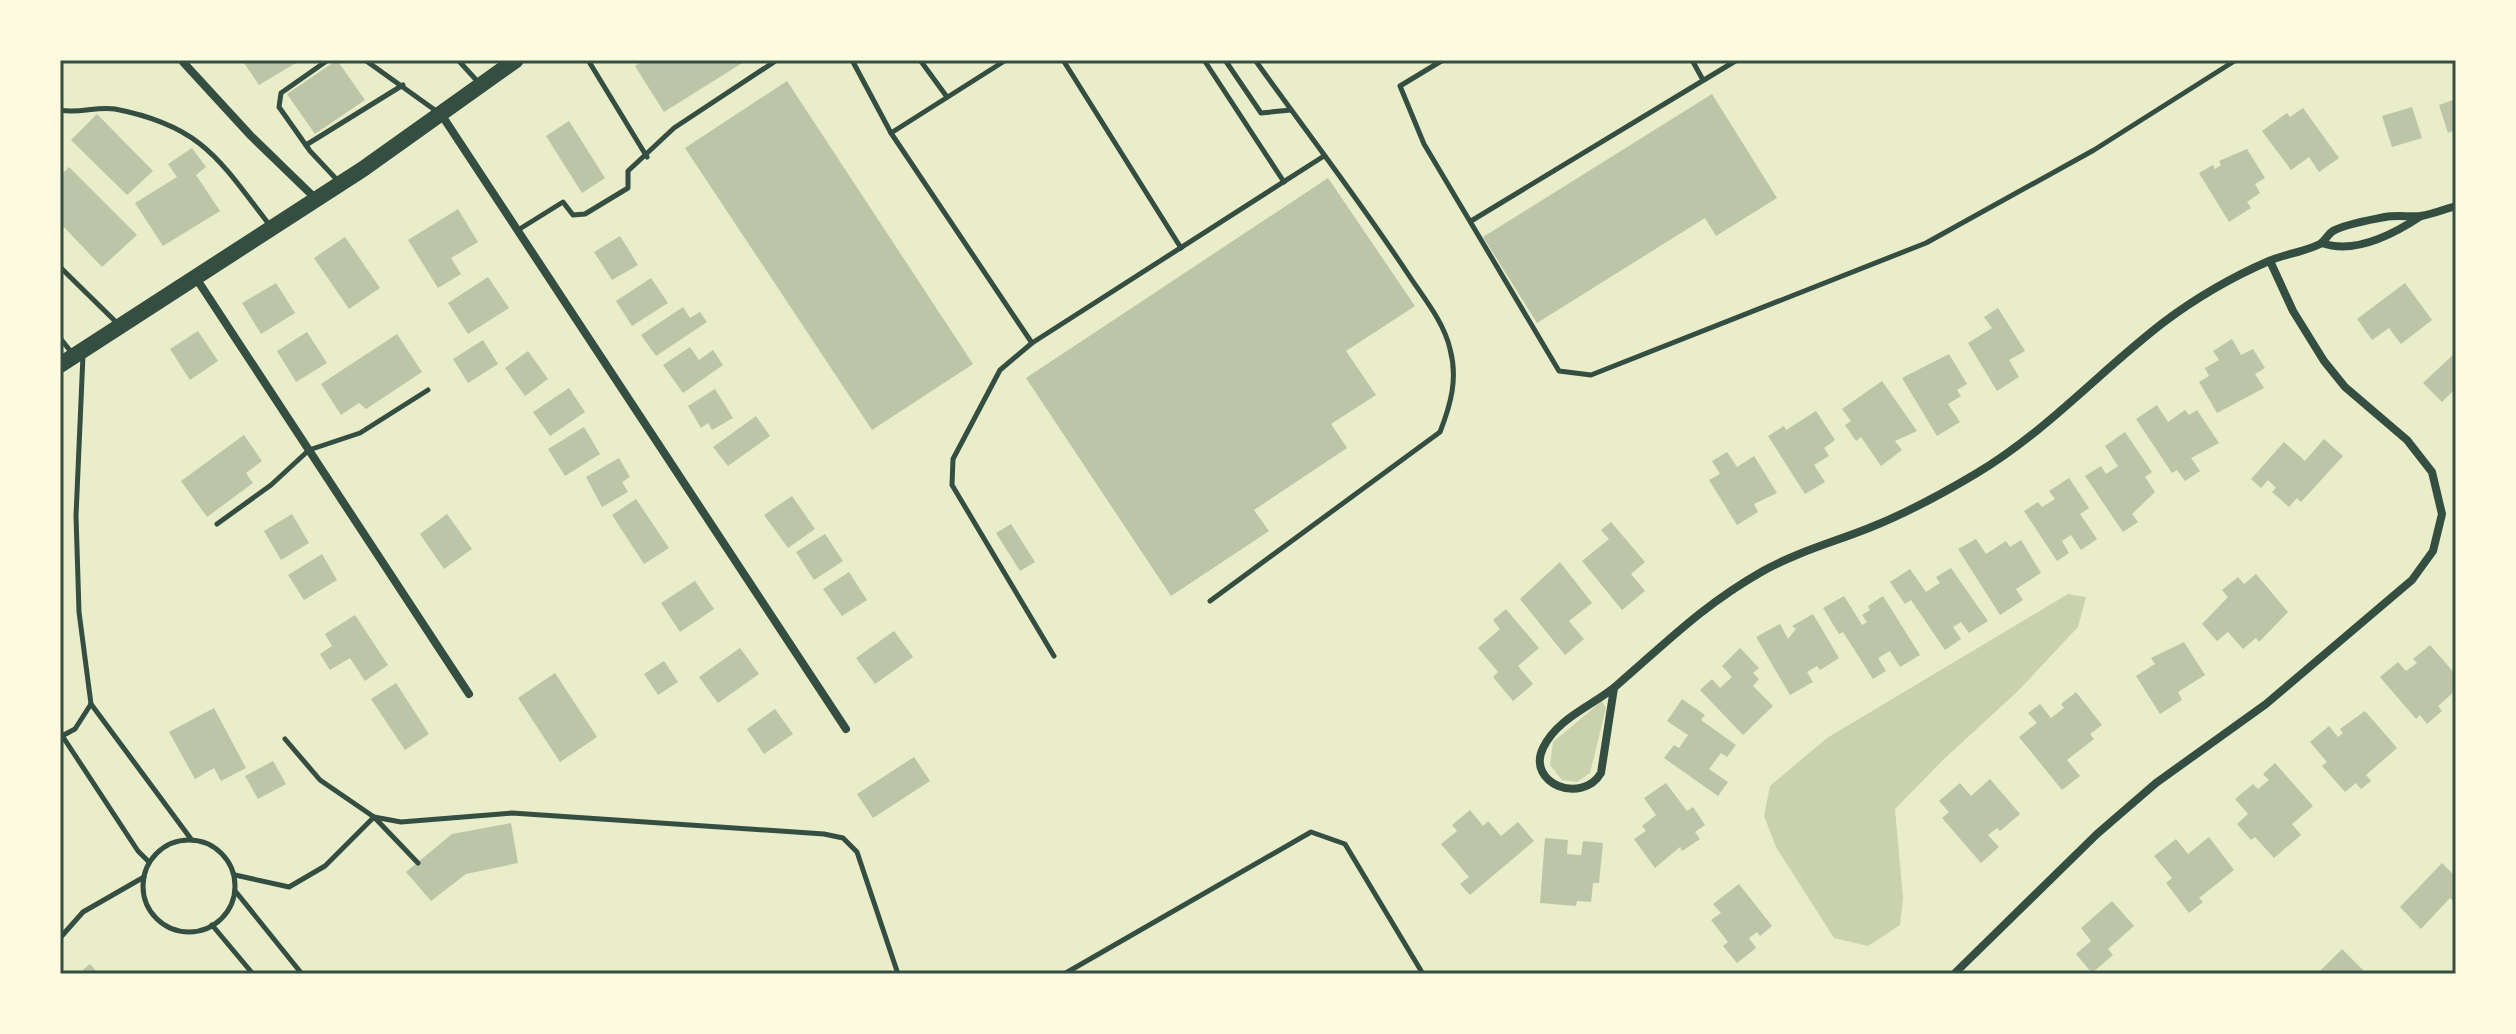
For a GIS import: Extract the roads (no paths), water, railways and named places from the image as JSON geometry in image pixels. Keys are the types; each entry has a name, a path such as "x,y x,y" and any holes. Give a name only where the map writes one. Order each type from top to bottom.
{"main road":[{"path":"72,357 340,183 516,60"}],"street":[{"path":"183,62 251,136 316,199"},
{"path":"440,114 846,729"},
{"path":"1614,688 1601,773 1596,781 1577,790 1556,786 1543,772 1543,748 1586,705 1614,688 1676,629 1765,570 1897,516 1994,463 2045,427 2164,322 2219,286 2270,261 2322,243 2333,231 2387,216 2422,216 2456,206"},
{"path":"2322,243 2337,248 2391,236 2422,216"},
{"path":"1954,974 2097,834 2156,783 2266,704 2412,580 2433,551 2442,514 2432,472 2407,440 2345,387 2324,361 2293,311 2270,261"},
{"path":"195,277 469,694"}],"lane":[{"path":"328,60 287,88 279,99 282,113 340,183"},
{"path":"365,60 440,114"},
{"path":"458,60 480,85"},
{"path":"588,60 647,157"},
{"path":"518,231 563,202 573,215 585,214 628,188 628,171 647,157 674,128 777,60"},
{"path":"852,60 891,133 1032,343"},
{"path":"920,60 947,97"},
{"path":"891,133 1006,60"},
{"path":"1063,60 1181,248"},
{"path":"1204,60 1284,182"},
{"path":"1225,60 1261,113 1291,110"},
{"path":"1210,601 1440,432 1451,403 1454,372 1450,346 1435,316 1377,227 1255,60"},
{"path":"1443,60 1400,86 1424,144 1559,371 1591,375 1926,243 2094,150 2236,60"},
{"path":"1692,60 1703,80"},
{"path":"1471,221 1737,60"},
{"path":"306,145 403,85"},
{"path":"60,110 125,111 195,137 217,158 271,228"},
{"path":"1054,656 952,485 953,459 1000,370 1032,343 1324,156"},
{"path":"60,267 120,326"},
{"path":"60,338 72,357 79,612 91,704 191,839"},
{"path":"217,524 271,485 309,450 360,433 428,390"},
{"path":"91,704 75,729 62,737 138,851 149,862"},
{"path":"285,739 320,780 374,817 418,863"},
{"path":"374,817 401,822 526,814 824,834 843,838 857,852 863,866 898,974"},
{"path":"235,875 289,887 325,866 374,817"},
{"path":"1064,974 1311,832 1345,844 1423,974"},
{"path":"191,839 221,851 235,875 236,892 231,907 212,925 201,931 185,932 169,927 149,909 143,893 144,877 149,862 160,850 175,842 191,839"},
{"path":"60,938 83,912 144,877"},
{"path":"236,892 302,974"},
{"path":"212,925 253,974"}]}
